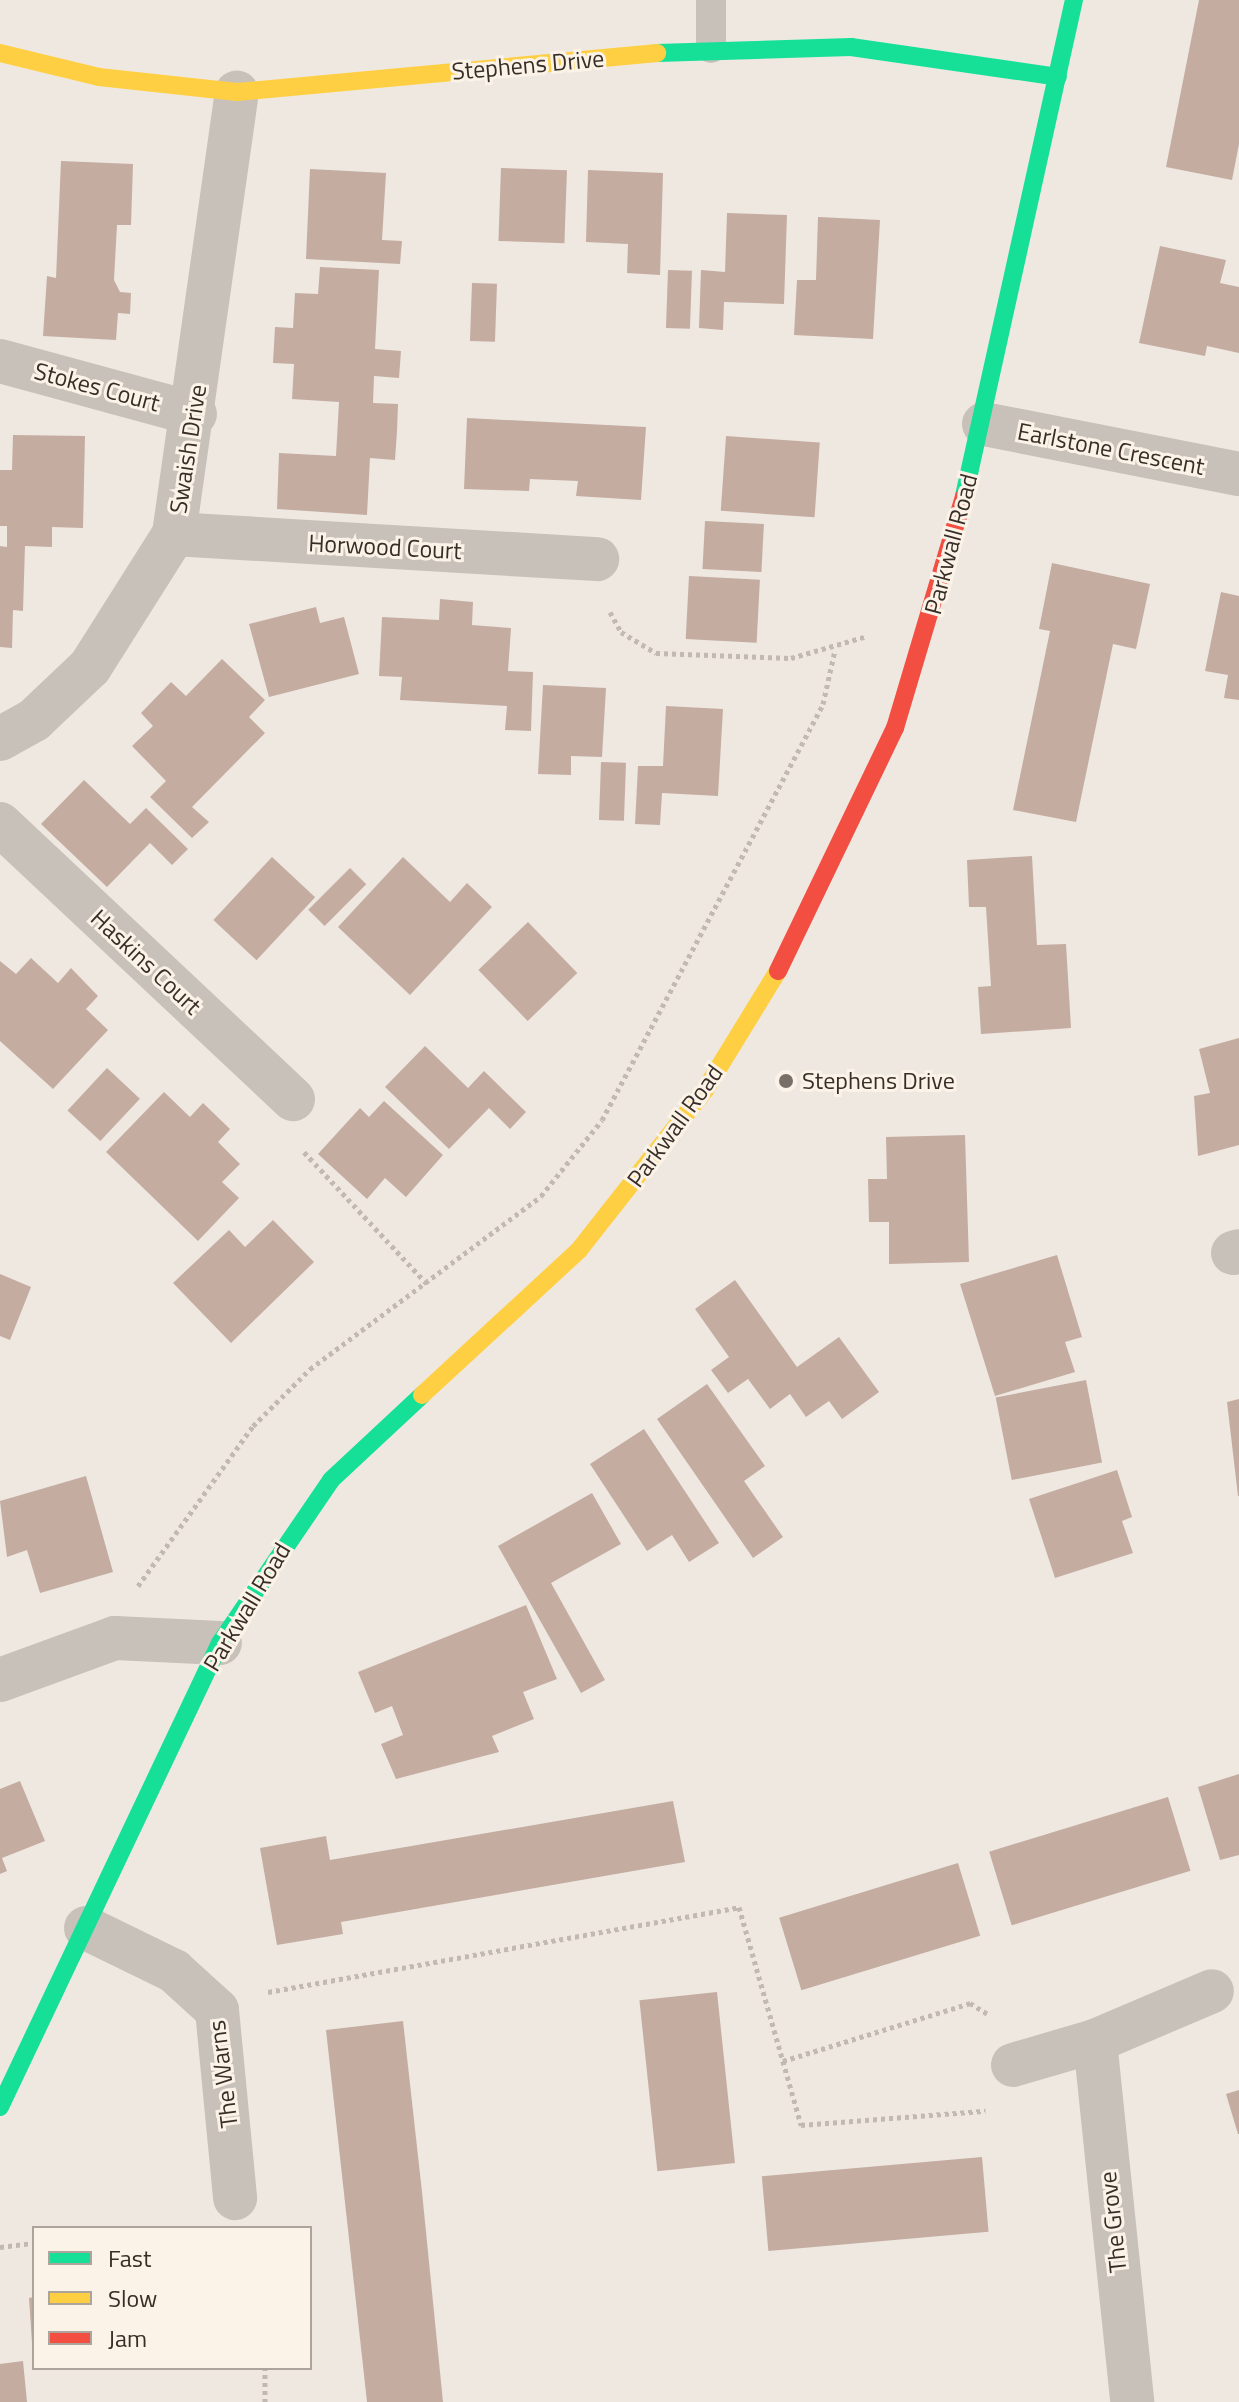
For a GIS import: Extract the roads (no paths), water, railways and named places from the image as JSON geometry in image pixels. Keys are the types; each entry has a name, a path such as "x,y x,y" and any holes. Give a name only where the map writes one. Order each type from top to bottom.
{"street":[{"name":"Parkwall Road","path":"0,2107 220,1643 331,1480 579,1250 705,1090 784,962 850,832 934,607 984,424 1074,0"},
{"name":"Stephens Drive","path":"0,53 99,77 237,92 711,48 851,47 1058,77"},
{"name":"Swaish Drive","path":"0,739 34,720 90,667 174,534 195,414 237,92"},
{"name":"Stokes Court","path":"0,361 195,414"},
{"name":"Earlstone Crescent","path":"984,424 1239,474"},
{"name":"Horwood Court","path":"174,534 588,559"},
{"name":"Haskins Court","path":"0,824 293,1099"},
{"path":"0,1680 115,1638 220,1643"},
{"name":"The Warns","path":"86,1928 174,1971 217,2010 235,2198"},
{"path":"1031,2060 1095,2041 1212,1991"},
{"name":"The Grove","path":"1095,2041 1132,2402"}],"lane":[{"path":"711,0 711,48"}],"place":[{"name":"Stephens Drive","path":"786,1081"}]}
